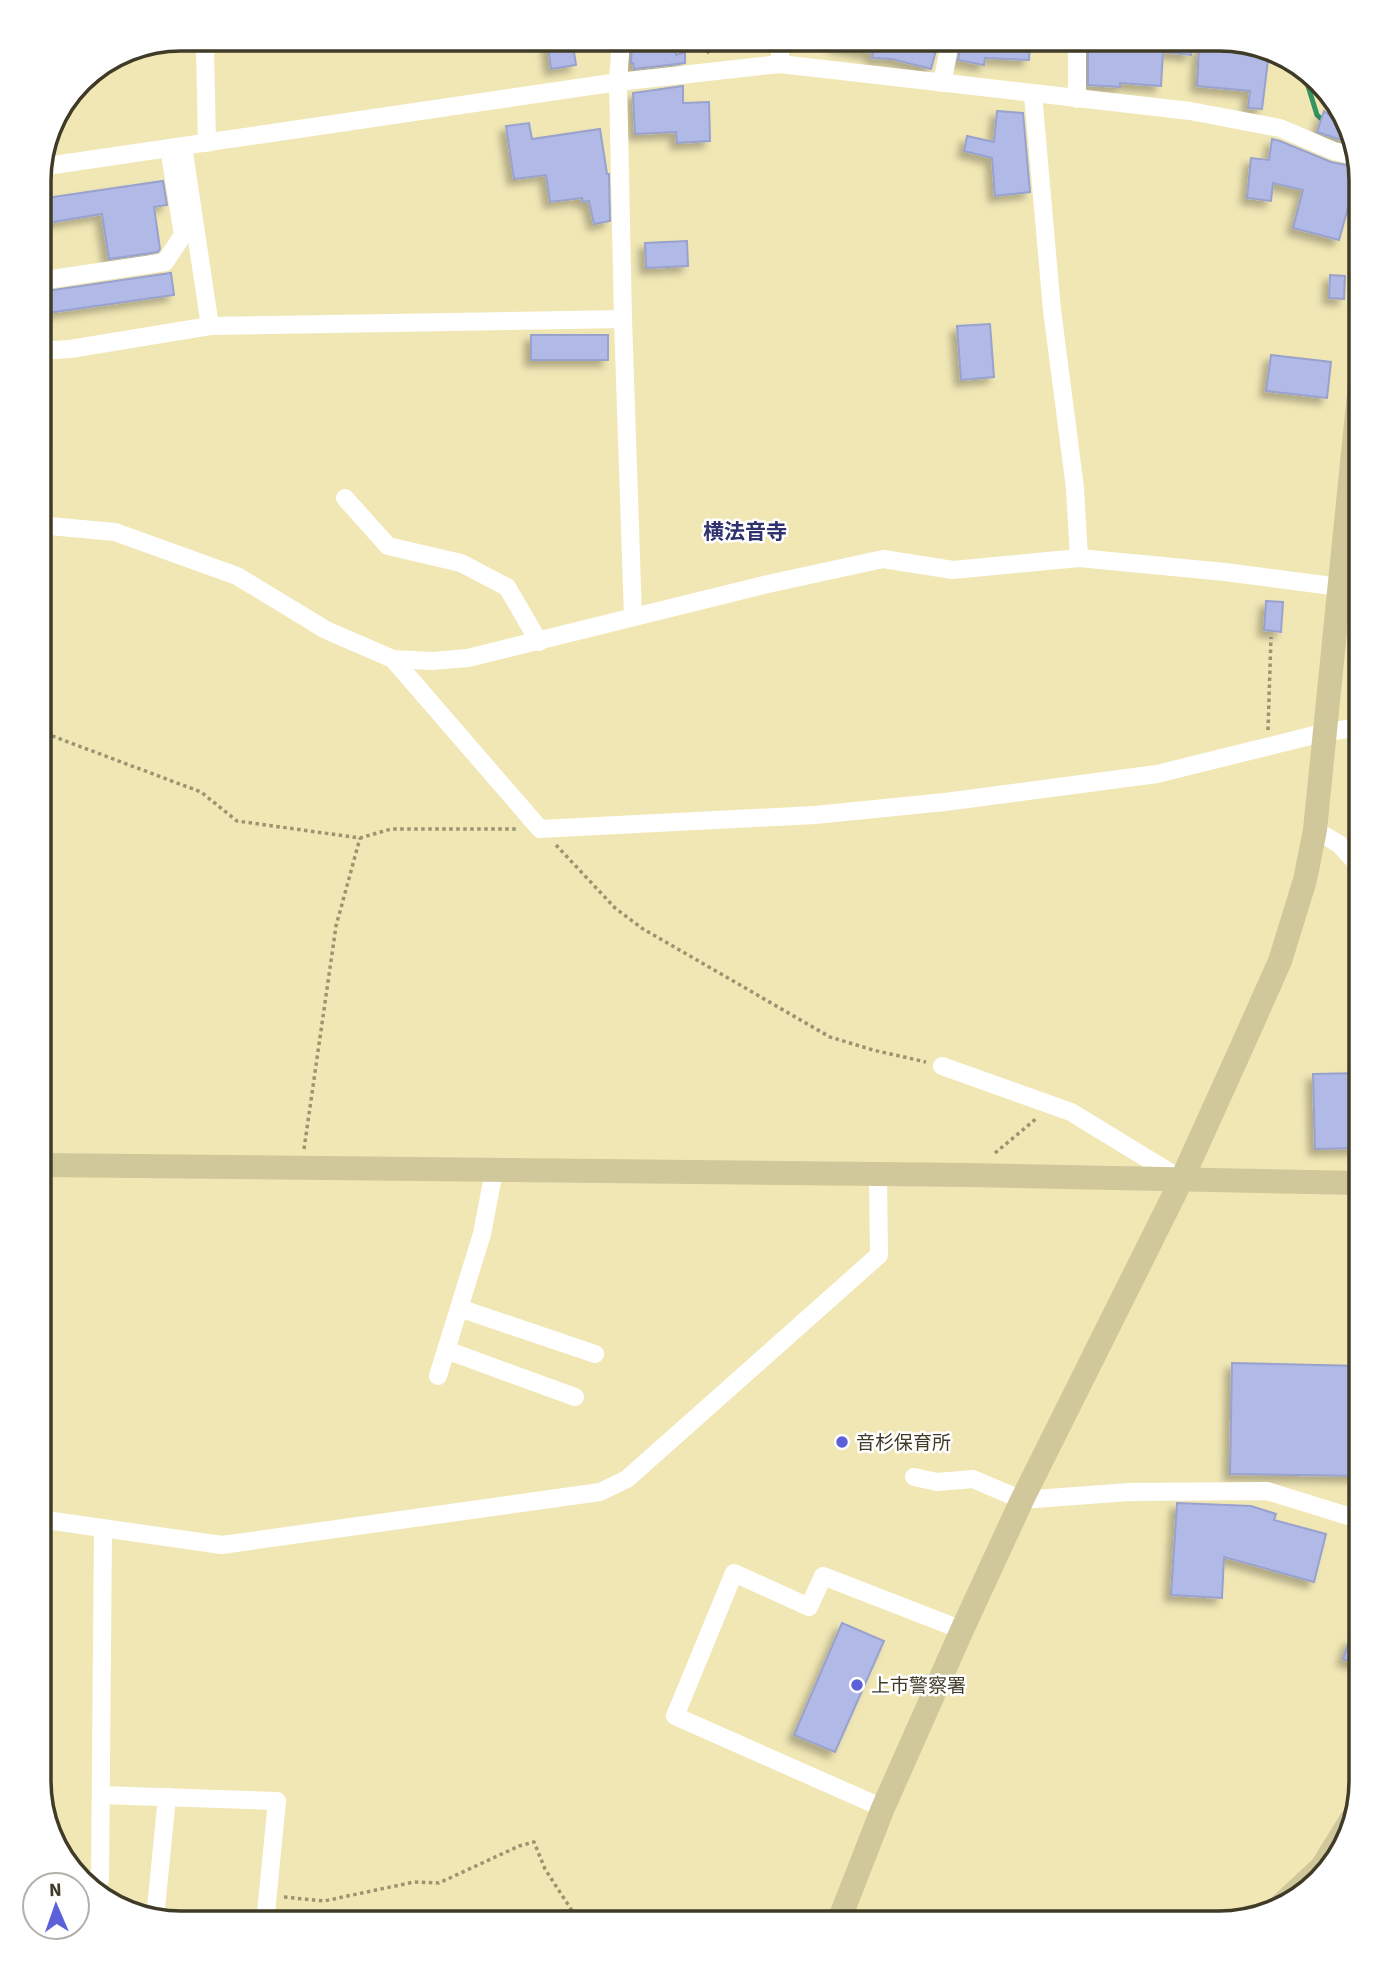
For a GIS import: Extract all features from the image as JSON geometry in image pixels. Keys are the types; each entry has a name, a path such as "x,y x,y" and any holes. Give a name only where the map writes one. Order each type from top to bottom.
{"street":[{"path":"205,51 207,143"},
{"path":"620,51 618,82 623,319 633,617"},
{"path":"780,51 780,64"},
{"path":"942,83 949,51"},
{"path":"1077,51 1077,99"},
{"path":"52,165 618,82 780,64 1190,111 1280,128 1346,154"},
{"path":"1033,94 1052,310 1075,488 1079,558"},
{"path":"51,279 166,262 183,235 176,147"},
{"path":"176,147 210,326"},
{"path":"51,350 210,326 623,319"},
{"path":"345,498 388,546 461,563 507,587 539,642"},
{"path":"843,1911 883,1808 962,1630 1022,1500 1182,1180 1280,961 1305,880 1315,830 1349,500"},
{"path":"51,526 115,532 237,576 326,630 393,659 432,661 468,658 539,642 633,617 883,559 953,569 1079,558 1225,572 1340,587"},
{"path":"393,659 540,829 815,815 945,802 1157,774 1326,732 1349,729"},
{"path":"1315,830 1339,844 1349,854"},
{"path":"942,1066 1071,1112 1182,1180"},
{"path":"51,1165 969,1175 1349,1183"},
{"path":"438,1376 482,1234 494,1171"},
{"path":"51,1522 222,1545 600,1492 627,1479 879,1255 878,1175"},
{"path":"459,1308 595,1354"},
{"path":"446,1350 575,1397"},
{"path":"914,1477 937,1482 973,1479 1022,1500 1129,1492 1267,1491 1349,1516"},
{"path":"96,1880 100,1880 103,1529"},
{"path":"883,1808 675,1717 734,1573 809,1607 823,1576 962,1630"},
{"path":"101,1796 277,1801 266,1911"},
{"path":"156,1909 167,1797"}],"path":[{"path":"1268,747 1271,637"},
{"path":"51,736 201,792 237,821 360,838 391,829 540,829 615,908 643,929 830,1037 942,1066"},
{"path":"300,1169 336,926 360,838"},
{"path":"969,1175 1052,1105"},
{"path":"268,1896 324,1901 414,1882 439,1883 519,1846 534,1842 545,1869 572,1911"}],"building":[{"path":"549,51 574,51 576,65 551,69"},
{"path":"632,51 675,51 676,55 685,52 685,63 634,69 631,63"},
{"path":"862,51 936,51 931,69 892,59 872,58 873,53"},
{"path":"960,51 1029,51 1029,60 985,58 984,65 958,60"},
{"path":"1088,51 1191,51 1191,55 1163,52 1161,86 1120,83 1120,87 1088,85"},
{"path":"1199,51 1245,53 1268,61 1262,109 1248,108 1250,91 1197,86"},
{"path":"683,86 683,103 709,102 710,141 677,143 676,132 635,134 633,93"},
{"path":"997,111 1023,113 1030,192 995,196 992,158 964,151 967,136 994,142"},
{"path":"1324,111 1333,117 1342,140 1317,132"},
{"path":"529,123 532,139 600,129 609,174 610,221 594,224 589,201 583,202 582,198 550,202 546,175 514,179 506,126"},
{"path":"1272,139 1331,162 1348,165 1349,204 1339,240 1293,228 1303,190 1273,183 1271,201 1247,198 1251,158 1269,160"},
{"path":"163,181 167,205 154,207 160,249 158,252 109,259 102,214 51,222 51,197"},
{"path":"687,241 688,266 646,268 645,243"},
{"path":"171,273 174,295 51,312 51,290"},
{"path":"1330,275 1345,276 1344,299 1329,298"},
{"path":"990,324 994,377 961,380 957,326"},
{"path":"531,335 608,335 608,360 531,360"},
{"path":"1271,355 1331,362 1327,398 1266,391"},
{"path":"1266,601 1283,602 1281,632 1264,630"},
{"path":"1349,1073 1349,1148 1315,1149 1313,1074"},
{"path":"1232,1363 1349,1366 1349,1476 1230,1474"},
{"path":"1177,1503 1251,1506 1276,1514 1274,1520 1326,1534 1314,1582 1224,1557 1222,1598 1171,1595"},
{"path":"842,1623 884,1641 835,1752 794,1735"},
{"path":"1349,1642 1349,1661 1343,1659"}],"waterway":[{"path":"1308,86 1317,115 1326,123"}],"place":[{"name":"音杉保育所","path":"842,1442"},
{"name":"上市警察署","path":"857,1685"}],"district":[{"name":"横法音寺","path":"745,532"}]}
